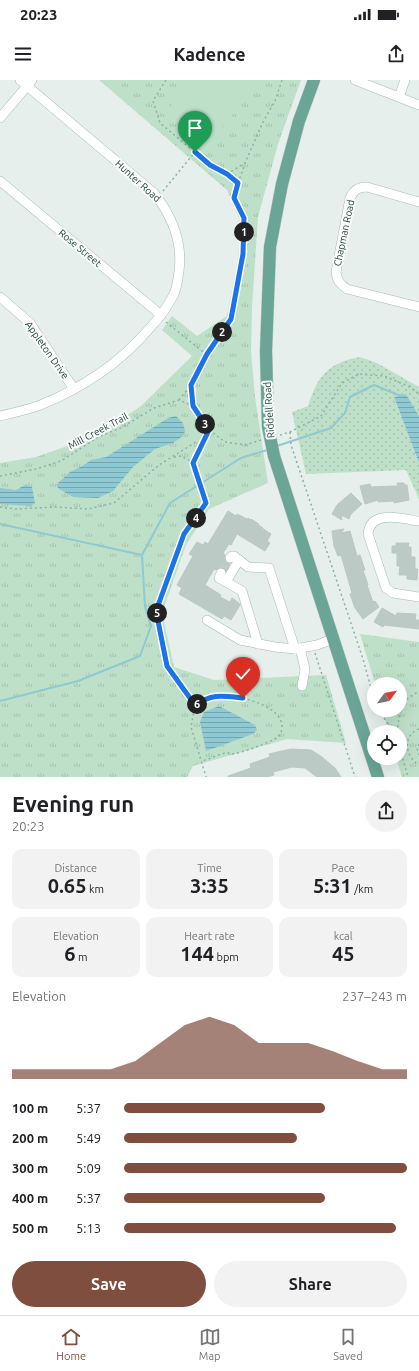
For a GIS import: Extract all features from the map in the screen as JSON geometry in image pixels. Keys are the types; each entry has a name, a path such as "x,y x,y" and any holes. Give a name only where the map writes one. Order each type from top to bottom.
{"main road":[{"name":"Riddell Road","path":"314,80 299,121 282,184 270,247 266,351 270,434 274,456 378,777"}],"street":[{"path":"355,80 419,105"},
{"path":"399,97 404,80"},
{"path":"0,118 26,82"},
{"name":"Hunter Road","path":"0,416 36,406 74,389 100,374 123,356 163,318 174,293 178,280 180,263 179,241 176,231 169,214 154,193 26,82"},
{"name":"Rose Street","path":"0,181 163,318"},
{"name":"Chapman Road","path":"419,202 367,187 360,187 354,190 350,198 336,272 337,279 341,285 347,289 419,307"},
{"name":"Appleton Drive","path":"0,297 30,323 74,389"},
{"path":"417,521 401,518 378,518 369,526 368,534 386,588 393,594 419,597"},
{"path":"226,582 235,559 248,567 269,568 305,669 302,686"},
{"path":"221,573 219,578 242,591 258,644"},
{"path":"207,620 240,640 258,644 298,649 317,645 333,639"}],"path":[{"path":"166,80 153,101 160,123 210,165 227,174 238,183"},
{"path":"193,406 178,400 191,385 207,354 231,319 243,254 244,218 234,198 245,163 263,122 275,101 282,80"},
{"path":"163,191 195,152"},
{"path":"227,174 245,163"},
{"path":"163,318 207,354"},
{"path":"191,385 193,406 209,430 225,442 245,445 270,434 290,432 321,416 342,383 359,374 384,376 410,387 419,394"},
{"name":"Mill Creek Trail","path":"0,476 36,469 61,461 100,436 121,428 162,404 171,403 178,400"},
{"path":"206,777 191,728 195,705 167,666 156,611 184,534 206,503 193,463 209,430"},
{"path":"290,432 291,445 368,677"},
{"path":"0,507 15,509 88,509 114,503 159,465 196,442 202,442"},
{"path":"172,457 180,456 193,463"},
{"path":"314,652 355,777"},
{"path":"398,725 398,718 404,701 419,691"},
{"path":"195,705 206,698 218,696 243,698 269,708 280,718 282,725 282,732 278,737 242,751 231,754 227,753 202,762"},
{"path":"419,729 413,731 409,737 408,753 419,765"},
{"path":"419,744 417,748 419,754"},
{"path":"405,765 408,777"}],"green space":[{"path":"99,80 301,80 278,144 258,217 252,308 251,352 255,397 268,483 209,509 186,545 162,613 174,667 214,680 326,675 346,743 287,739 193,766 187,777 0,777 0,463 36,457 96,436 141,406 192,356 162,330 172,316 197,336 227,316 238,260 241,223 227,190"},
{"path":"192,80 260,80 206,148 164,114"},
{"path":"360,357 377,363 419,387 419,416 406,394 394,397 419,463 419,499 406,470 306,474 292,412 308,406 320,378 332,367"},
{"path":"360,634 419,642 419,777 402,777 398,765 407,765 407,725 387,725 384,717 407,717 407,677 373,677"}],"water":[{"path":"406,394 419,416 419,463 394,397"},
{"path":"176,416 183,423 185,431 183,436 173,443 155,449 133,467 113,491 98,498 73,497 59,489 56,485 70,472 91,460 106,457 168,418"},
{"path":"25,485 32,487 35,503 30,506 0,504 0,488 16,490"},
{"path":"219,706 255,725 257,730 253,734 206,751 200,722 204,712"}],"building":[{"path":"397,483 404,483 404,485 407,485 409,500 394,503 394,501 378,502 378,500 365,504 360,486 370,484 371,487 398,486"},
{"path":"351,493 362,504 351,514 349,519 341,515 342,520 332,514 337,505"},
{"path":"228,511 236,516 237,514 247,519 251,519 271,534 267,541 270,543 265,551 237,534 231,545 229,544 223,553 225,555 224,559 230,564 226,570 221,567 216,570 214,569 205,585 221,595 220,597 230,602 232,598 239,603 240,605 231,620 224,616 222,619 179,594 182,588 177,585 193,556 189,554 197,542 203,545 205,542 208,544"},
{"path":"344,529 341,533 350,531 357,556 360,555 365,570 363,570 373,602 375,601 379,607 363,619 355,608 350,594 352,593 341,555 338,556 334,546 332,531"},
{"path":"396,543 409,543 408,547 411,547 411,557 415,557 415,569 418,569 417,580 407,579 407,575 399,575 400,566 397,566 397,553 392,553 392,546 396,546"},
{"path":"382,608 396,616 397,613 416,614 415,620 419,620 419,629 384,625 383,627 374,622"},
{"path":"291,749 311,750 335,768 341,777 317,777 305,768 292,767 273,772 274,775 267,777 228,777 251,768 250,764 270,757 269,754"}],"waterway":[{"path":"277,446 331,428 345,413 350,397 374,385 401,396"},
{"path":"0,701 78,681 140,656 151,626 145,607 142,555 170,503 241,458 267,450"},
{"path":"0,524 142,555"}],"tunnel":[{"path":"221,573 230,558"}],"route":[{"path":"195,152 210,165 227,174 238,183 234,198 244,218 243,254 231,319 207,354 191,385 193,406 209,430 193,463 206,503 184,534 156,611 167,666 195,705 206,698 218,696 243,698"}]}
